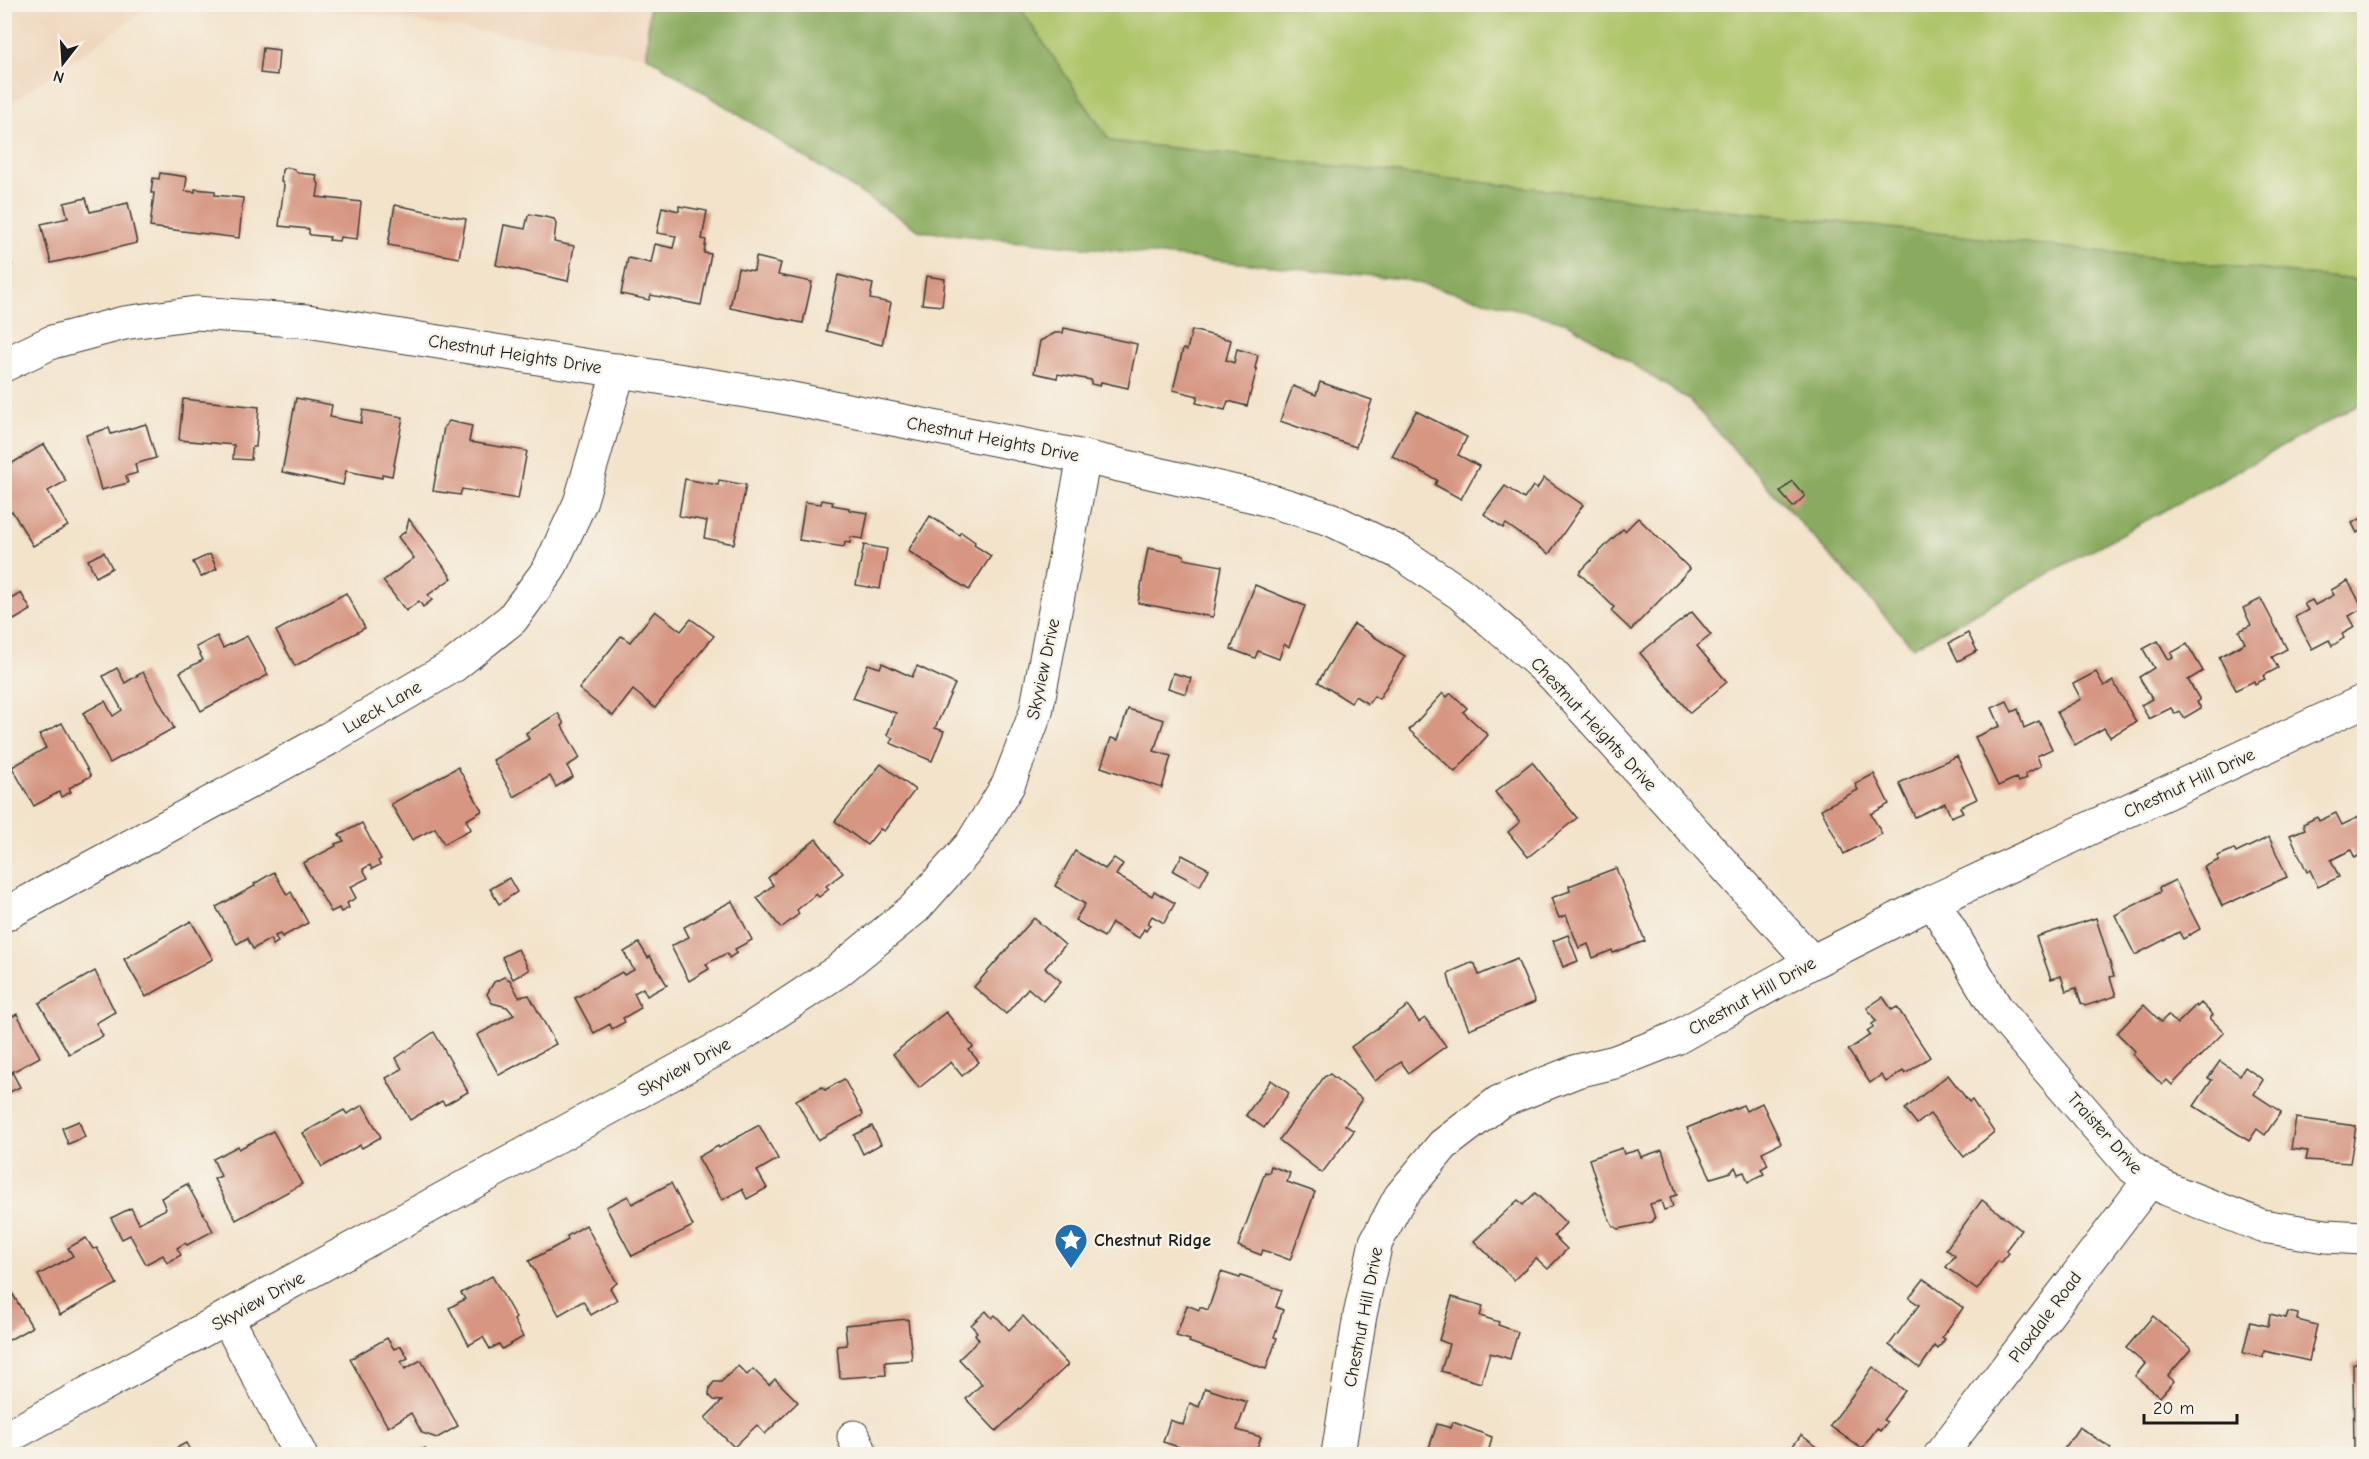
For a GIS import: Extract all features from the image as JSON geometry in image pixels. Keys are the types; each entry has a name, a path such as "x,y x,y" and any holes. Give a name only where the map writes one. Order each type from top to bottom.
{"street":[{"name":"Chestnut Heights Drive","path":"4,364 52,342 124,323 196,313 307,321 777,396 1084,456 1258,497 1330,519 1402,554 1461,594 1553,675 1812,962"},
{"name":"Lueck Lane","path":"4,915 347,728 453,666 512,619 549,569 580,503 619,370"},
{"name":"Skyview Drive","path":"4,1439 737,1038 838,971 915,908 971,844 996,805 1008,785 1036,712 1084,456"},
{"name":"Chestnut Hill Drive","path":"1338,1455 1360,1315 1376,1242 1400,1197 1443,1145 1499,1102 1577,1071 1615,1062 1676,1038 1812,962 1933,902 2364,701"},
{"name":"Traister Drive","path":"1933,902 1996,1008 2130,1165 2167,1189 2262,1226 2326,1236 2364,1238"},
{"name":"Plaxdale Road","path":"1941,1455 2150,1180"},
{"path":"227,1318 300,1455"}],"shaded area":[{"path":"5,4 153,4 153,5 5,107"},
{"path":"303,5 649,5 647,56"}],"green space":[{"path":"649,5 1018,5 1110,141 2364,281 2364,402 1913,647 1689,400 1568,323 1403,279 920,231 647,56"},
{"path":"1018,5 2364,5 2364,281 1109,141"}],"building":[{"path":"263,48 279,50 277,75 260,73"},
{"path":"286,167 298,173 317,175 316,180 319,184 317,197 361,202 357,239 340,237 339,241 329,240 330,237 309,234 309,229 279,226 284,185 281,181 282,170"},
{"path":"160,173 187,177 185,191 195,192 195,189 215,191 215,195 243,198 239,238 150,227 154,193 151,193 153,178 159,179"},
{"path":"86,198 90,212 128,203 137,243 51,263 41,224 68,218 64,203"},
{"path":"395,205 466,219 459,258 388,245"},
{"path":"679,206 707,211 702,239 706,240 704,253 711,254 701,305 651,295 649,300 621,294 628,258 651,263 655,244 673,248 676,236 657,233 662,207 679,211"},
{"path":"530,214 554,219 556,224 554,242 574,246 568,281 496,265 504,225 525,229"},
{"path":"4,249 12,265 4,268"},
{"path":"756,257 781,263 778,275 812,282 803,323 730,308 738,268 754,271"},
{"path":"838,275 873,284 870,299 891,303 882,345 826,331"},
{"path":"926,276 945,279 942,306 922,304"},
{"path":"1064,328 1137,344 1128,388 1101,382 1100,386 1091,384 1091,380 1058,374 1057,378 1034,373 1040,341 1055,333 1063,333"},
{"path":"1192,330 1231,340 1226,360 1234,363 1237,349 1258,355 1255,368 1257,369 1247,406 1228,401 1225,410 1196,403 1198,396 1173,390 1183,349 1187,350"},
{"path":"1320,382 1372,400 1356,447 1280,421 1293,386 1316,395"},
{"path":"296,398 332,405 330,417 361,423 363,410 403,417 392,476 382,474 382,478 346,471 343,485 282,472"},
{"path":"183,399 259,407 256,447 252,447 251,460 233,459 234,445 179,440"},
{"path":"1416,411 1467,437 1458,455 1479,466 1461,499 1435,485 1437,480 1392,456"},
{"path":"449,421 472,426 469,442 527,451 518,499 462,489 460,495 433,491 444,427"},
{"path":"146,424 156,458 135,464 137,473 126,476 128,483 101,490 86,435 109,428 111,434"},
{"path":"44,444 66,481 48,491 68,526 33,546 12,511 4,516 4,468"},
{"path":"1544,478 1583,505 1549,554 1506,524 1503,528 1484,514 1505,486 1524,499 1533,486 1537,489"},
{"path":"685,479 718,485 719,480 746,485 734,544 704,538 707,521 679,516"},
{"path":"1792,481 1805,496 1793,507 1780,492"},
{"path":"822,500 833,502 832,505 849,508 849,510 868,513 863,539 851,537 850,543 845,542 844,547 799,540 805,502 821,504"},
{"path":"930,516 959,535 961,532 975,542 974,545 991,556 969,590 908,551"},
{"path":"2364,517 2364,529 2357,533 2352,523"},
{"path":"1638,518 1690,569 1631,630 1611,611 1614,607 1579,573 1609,542"},
{"path":"409,519 452,578 428,595 432,600 423,607 419,601 406,611 383,581 414,558 398,537 406,531"},
{"path":"864,545 887,549 880,589 856,585"},
{"path":"1148,548 1184,555 1184,559 1222,566 1213,617 1138,603"},
{"path":"104,552 112,568 96,577 88,560"},
{"path":"210,554 217,569 201,577 193,562"},
{"path":"2348,581 2363,608 2349,616 2355,627 2342,634 2344,638 2332,646 2329,640 2312,649 2295,617 2308,610 2304,604 2312,600 2315,605 2334,595 2331,590"},
{"path":"1255,585 1305,606 1289,647 1284,644 1279,659 1258,651 1255,658 1231,649"},
{"path":"21,593 31,610 14,620 4,603"},
{"path":"346,593 365,628 295,666 276,631"},
{"path":"2261,599 2287,649 2272,657 2278,668 2263,676 2265,679 2255,684 2254,681 2236,690 2219,657 2245,643 2239,631 2251,625 2243,608"},
{"path":"655,611 681,631 691,619 714,636 655,708 633,690 613,716 579,689 621,636 630,642"},
{"path":"1692,612 1711,635 1697,646 1727,682 1690,713 1640,653"},
{"path":"1354,624 1405,656 1379,699 1374,696 1368,704 1355,696 1351,703 1318,682"},
{"path":"1968,633 1977,651 1958,661 1949,643"},
{"path":"217,636 223,648 247,636 268,675 201,711 180,672 203,660 196,647"},
{"path":"2158,641 2169,660 2173,658 2171,653 2187,644 2203,671 2188,680 2200,700 2197,702 2201,708 2184,718 2180,711 2175,714 2171,708 2149,719 2141,705 2152,699 2139,677 2154,668 2143,649"},
{"path":"882,663 912,677 917,666 955,684 935,728 944,731 932,761 890,743 893,738 887,735 896,713 853,698 868,664 880,668"},
{"path":"117,668 125,683 143,672 174,728 110,763 83,713 105,701 113,716 122,710 103,676"},
{"path":"2096,672 2104,686 2113,681 2136,722 2110,737 2104,728 2075,745 2057,712 2081,699 2073,684"},
{"path":"1173,673 1191,678 1186,694 1168,688"},
{"path":"1443,693 1447,697 1451,693 1467,708 1463,712 1488,735 1455,772 1409,730"},
{"path":"2007,701 2012,712 2018,709 2024,728 2039,721 2052,749 2037,756 2041,766 2025,774 2027,778 2018,782 2016,778 1998,786 1975,737 2000,726 1992,708"},
{"path":"1128,709 1164,720 1154,751 1171,756 1162,788 1101,767 1111,738 1118,740"},
{"path":"558,713 564,724 562,726 580,758 567,766 573,777 556,787 550,776 514,797 493,760 529,739 526,733"},
{"path":"62,723 91,776 69,788 71,792 61,797 59,792 34,806 12,767 46,748 39,735"},
{"path":"1957,756 1977,799 1960,807 1963,812 1951,817 1945,803 1915,817 1899,783"},
{"path":"1532,762 1577,818 1528,857 1508,832 1520,822 1495,792"},
{"path":"881,764 915,790 884,831 880,829 867,845 835,821"},
{"path":"458,767 482,811 466,820 471,829 444,844 435,828 412,840 391,804"},
{"path":"1874,774 1889,804 1871,814 1882,834 1844,854 1821,809 1858,790 1855,784"},
{"path":"2336,813 2342,825 2361,816 2364,823 2364,853 2355,858 2351,850 2331,860 2339,877 2318,887 2310,870 2307,872 2290,835 2305,829 2303,824 2317,817 2319,821"},
{"path":"362,823 381,859 378,861 380,865 372,869 370,865 363,869 368,878 350,887 356,898 347,903 349,908 341,912 339,908 331,912 303,863 344,841 339,835"},
{"path":"2269,837 2287,877 2222,906 2204,867 2219,860 2218,856 2234,849 2236,853"},
{"path":"816,839 843,873 826,886 829,889 819,897 816,894 797,910 799,914 781,928 757,898 773,885 768,878"},
{"path":"1075,851 1105,869 1114,858 1123,864 1116,875 1152,896 1154,891 1175,903 1164,923 1152,916 1147,924 1150,925 1146,931 1144,929 1139,938 1112,923 1104,937 1075,920 1085,904 1055,886"},
{"path":"1182,855 1209,869 1200,886 1173,871"},
{"path":"1616,868 1645,941 1593,958 1588,944 1579,948 1566,915 1559,918 1551,898 1570,891 1569,886"},
{"path":"274,872 287,895 291,892 308,923 282,937 280,934 275,936 278,942 273,945 270,939 253,949 247,938 237,944 216,907 255,886 254,884"},
{"path":"509,878 517,892 499,904 490,889"},
{"path":"2175,880 2200,929 2183,939 2179,932 2135,955 2115,915 2160,892 2159,888"},
{"path":"732,901 752,940 735,949 737,953 729,958 727,953 706,964 709,969 689,981 671,946 689,937 684,927"},
{"path":"1034,918 1065,945 1045,968 1061,981 1043,1001 1028,988 1006,1014 974,987"},
{"path":"2096,918 2114,976 2110,977 2116,996 2085,1006 2081,1003 2076,988 2066,991 2061,976 2051,979 2036,937"},
{"path":"191,921 213,959 146,997 124,959"},
{"path":"1568,935 1578,961 1563,967 1553,941"},
{"path":"639,943 648,958 650,956 667,985 647,996 643,988 634,993 641,1008 623,1018 625,1022 612,1029 610,1024 594,1033 575,998 622,972 624,975 634,970 624,952"},
{"path":"518,949 529,970 513,979 502,957"},
{"path":"1517,959 1535,1002 1469,1029 1451,986 1448,975 1450,972 1471,963 1475,964 1479,975"},
{"path":"95,971 115,1012 96,1023 103,1036 69,1054 39,1003"},
{"path":"504,977 510,980 519,997 529,995 556,1044 499,1075 477,1035 514,1015 507,1007 492,1003 487,994 494,982"},
{"path":"1883,997 1892,1010 1897,1007 1930,1057 1905,1074 1903,1071 1886,1082 1881,1075 1870,1083 1848,1050 1870,1035 1867,1031 1876,1021 1867,1008"},
{"path":"2201,1003 2213,1015 2210,1018 2224,1032 2172,1085 2167,1080 2162,1085 2132,1054 2135,1051 2117,1033 2144,1005 2161,1022 2168,1015 2177,1024"},
{"path":"1408,1006 1419,1022 1425,1018 1446,1046 1409,1073 1401,1062 1375,1081 1351,1047"},
{"path":"946,1012 973,1047 969,1050 979,1062 962,1076 951,1062 919,1088 893,1054"},
{"path":"17,1014 40,1057 12,1072 20,1087 4,1095 4,1021"},
{"path":"434,1032 468,1092 445,1105 442,1101 410,1120 386,1078 402,1069 396,1058"},
{"path":"2220,1061 2240,1075 2245,1067 2263,1080 2254,1094 2281,1112 2265,1135 2257,1129 2249,1141 2194,1106 2212,1080 2208,1078"},
{"path":"1330,1074 1362,1099 1345,1125 1354,1131 1322,1173 1279,1140 1324,1077"},
{"path":"1948,1075 1969,1102 1972,1100 1994,1132 1964,1157 1930,1114 1917,1124 1905,1109"},
{"path":"844,1079 863,1115 818,1140 796,1100 822,1087 825,1090"},
{"path":"1271,1080 1289,1093 1264,1128 1246,1115"},
{"path":"1762,1103 1781,1143 1762,1152 1768,1165 1761,1169 1764,1174 1748,1182 1744,1172 1738,1174 1735,1167 1731,1172 1711,1178 1687,1128 1743,1105 1746,1111"},
{"path":"363,1105 381,1137 362,1148 360,1145 322,1167 303,1133 344,1110 347,1114"},
{"path":"2296,1118 2356,1126 2350,1163 2306,1160 2308,1151 2291,1149"},
{"path":"79,1121 85,1137 68,1144 62,1128"},
{"path":"759,1125 778,1159 757,1171 767,1188 747,1199 742,1189 722,1200 698,1157"},
{"path":"872,1126 881,1144 863,1154 854,1135"},
{"path":"273,1131 302,1184 236,1220 214,1179 221,1176 213,1159 238,1146 239,1149"},
{"path":"1622,1148 1624,1154 1638,1150 1641,1157 1662,1150 1677,1195 1670,1197 1673,1207 1664,1210 1661,1201 1650,1204 1655,1218 1652,1222 1618,1229 1613,1226 1607,1214 1589,1159"},
{"path":"1271,1166 1290,1173 1287,1182 1315,1192 1290,1260 1263,1250 1261,1255 1238,1246 1265,1172 1269,1173"},
{"path":"671,1183 693,1226 632,1256 606,1207 628,1196 632,1204"},
{"path":"187,1184 213,1231 177,1248 181,1255 167,1263 163,1255 146,1264 130,1235 122,1239 111,1218 131,1208 139,1223 166,1209 161,1198"},
{"path":"1535,1193 1566,1223 1554,1236 1567,1249 1548,1269 1536,1258 1514,1280 1474,1241 1518,1200 1523,1205"},
{"path":"1982,1200 2021,1230 2006,1250 2009,1253 2001,1263 1998,1261 1977,1290 1946,1267 1955,1256 1946,1249"},
{"path":"586,1225 617,1283 610,1288 617,1300 591,1315 583,1301 559,1315 529,1261 568,1240 567,1236"},
{"path":"86,1238 93,1249 97,1248 117,1284 60,1315 38,1275 73,1256 68,1248"},
{"path":"1221,1272 1240,1278 1241,1276 1282,1290 1276,1307 1283,1310 1274,1337 1277,1338 1266,1369 1176,1336 1187,1305 1199,1310 1200,1307 1208,1310"},
{"path":"492,1276 516,1318 514,1320 523,1337 502,1349 499,1344 490,1349 483,1337 469,1345 449,1308 465,1299 461,1293"},
{"path":"1924,1279 1963,1308 1942,1337 1945,1339 1938,1349 1935,1346 1920,1368 1889,1345 1919,1305 1909,1298"},
{"path":"11,1291 32,1327 4,1343 4,1295"},
{"path":"1452,1297 1483,1306 1480,1316 1499,1322 1498,1325 1518,1332 1510,1359 1490,1353 1481,1383 1441,1371 1449,1344 1439,1340"},
{"path":"986,1311 992,1318 995,1315 1009,1330 1023,1316 1068,1365 996,1431 966,1399 982,1384 959,1359 979,1340 975,1334 977,1332 971,1325"},
{"path":"2288,1312 2298,1314 2297,1320 2317,1325 2309,1361 2264,1351 2263,1357 2243,1353 2250,1322 2268,1326 2270,1314 2286,1318"},
{"path":"2153,1316 2191,1349 2168,1376 2174,1381 2160,1397 2135,1376 2145,1364 2126,1348"},
{"path":"908,1319 912,1360 885,1362 886,1375 840,1378 837,1346 847,1345 845,1325"},
{"path":"387,1338 394,1349 401,1346 408,1358 401,1362 405,1369 421,1360 458,1426 437,1438 422,1433 411,1413 388,1427 350,1359"},
{"path":"2364,1358 2364,1454 2354,1454 2353,1364"},
{"path":"738,1366 747,1375 753,1369 769,1385 775,1379 798,1402 765,1434 757,1425 734,1447 705,1418 722,1401 714,1400 709,1395 710,1387 714,1382 721,1382"},
{"path":"1873,1367 1905,1391 1883,1420 1887,1422 1880,1431 1877,1428 1862,1449 1830,1426"},
{"path":"1205,1388 1247,1402 1237,1430 1261,1437 1255,1454 1201,1454 1163,1442 1170,1420 1183,1425 1190,1403 1199,1407"},
{"path":"1453,1422 1492,1437 1488,1454 1427,1454 1437,1424 1451,1428"},
{"path":"2079,1427 2111,1448 2107,1454 2061,1454"},
{"path":"1801,1435 1827,1454 1787,1454"},
{"path":"186,1443 192,1454 165,1454"},
{"path":"425,1448 428,1454 409,1454 416,1450 417,1453"}],"place":[{"name":"Chestnut Ridge","path":"1071,1269"}]}
